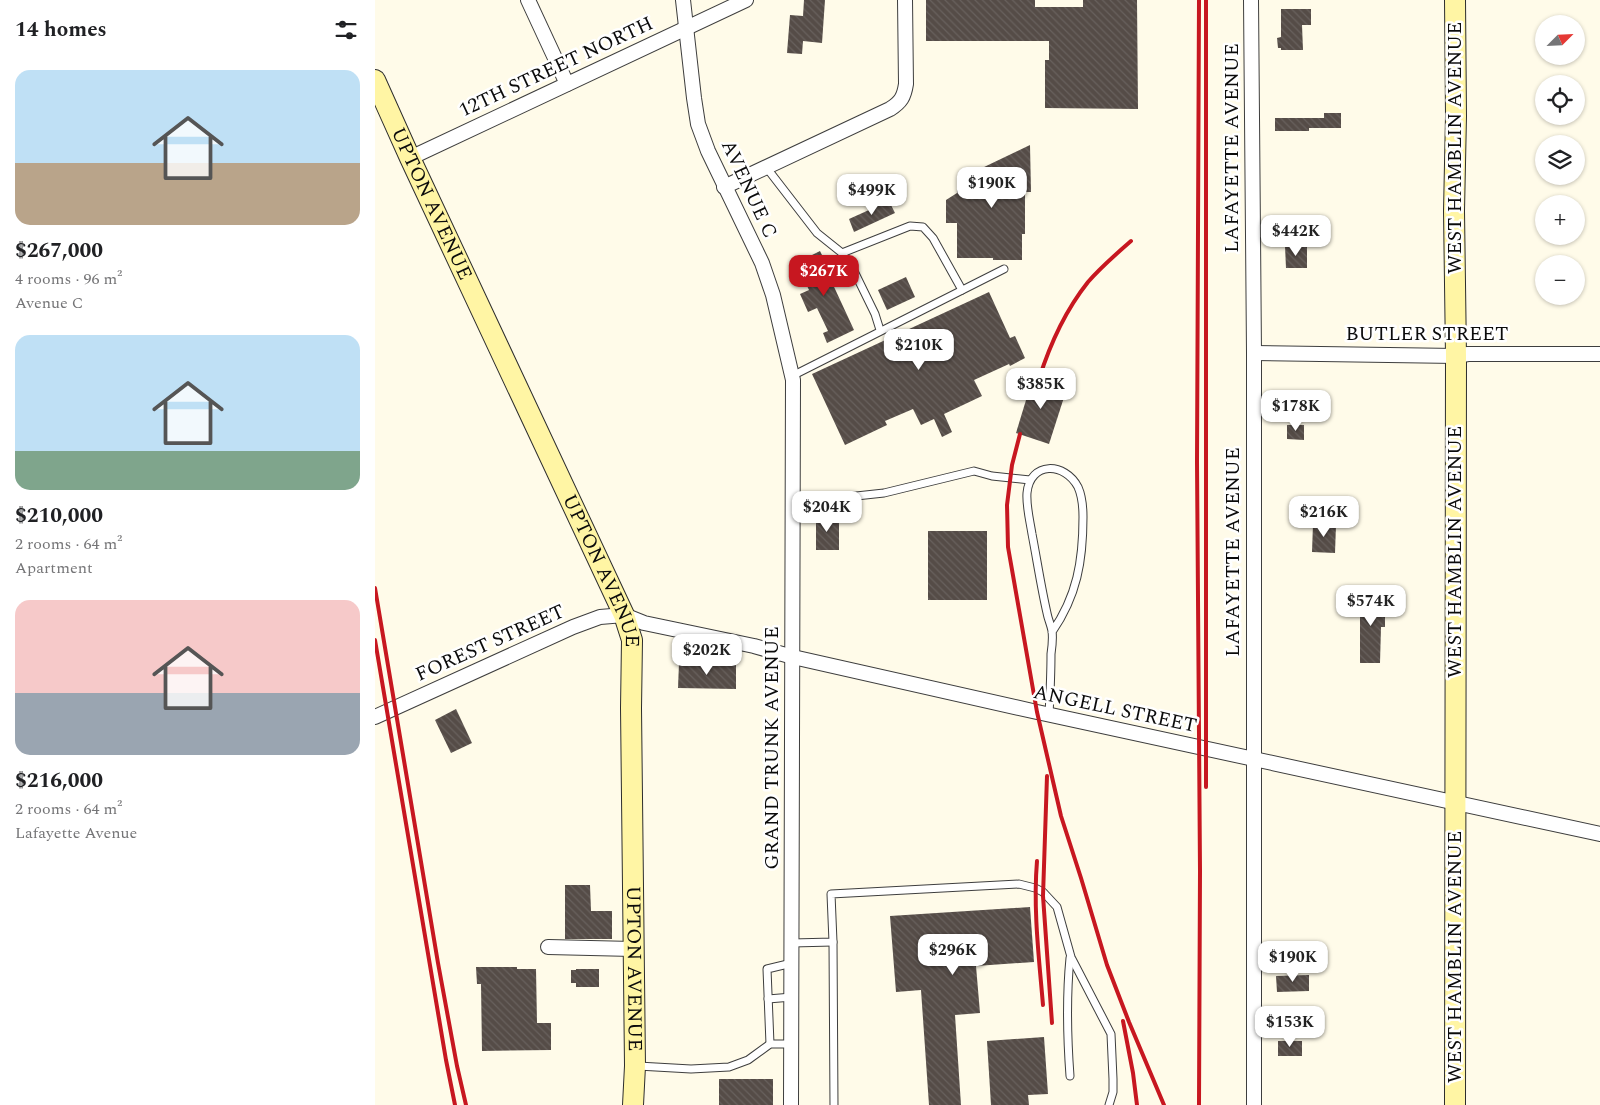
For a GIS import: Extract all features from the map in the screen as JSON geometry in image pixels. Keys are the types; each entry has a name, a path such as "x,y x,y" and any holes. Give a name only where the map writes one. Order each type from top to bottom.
{"street":[{"path":"528,0 567,84"},
{"name":"AVENUE C","path":"683,0 698,124 724,187 762,263 773,296 793,391"},
{"name":"12TH STREET NORTH","path":"410,158 746,0"},
{"path":"724,187 890,109 899,103 904,96 906,84 905,0"},
{"name":"LAFAYETTE AVENUE","path":"1251,0 1254,353 1254,1105"},
{"name":"WEST HAMBLIN AVENUE","path":"1455,0 1455,1105"},
{"name":"UPTON AVENUE","path":"375,80 624,615 632,640 635,1066 633,1105"},
{"name":"BUTLER STREET","path":"1254,353 1456,356 1486,354 1600,354"},
{"name":"GRAND TRUNK AVENUE","path":"791,1105 793,391"},
{"name":"ANGELL STREET","path":"624,615 644,623 754,646 793,657 1049,715 1600,834"},
{"name":"FOREST STREET","path":"375,717 573,627 600,618 624,615"},
{"path":"547,947 633,949"}],"lane":[{"path":"767,167 817,233 841,253 853,269 875,314 880,330"},
{"path":"841,253 910,226 923,227 933,238 963,290"},
{"path":"791,376 880,330 1004,270"},
{"path":"1049,715 1052,632 1045,605 1027,492 1031,480 1039,472 1050,468 1062,470 1071,477 1079,489 1083,507 1081,565 1076,585 1064,615 1052,632"},
{"path":"847,496 884,493 974,471 992,476 1031,480"},
{"path":"834,1105 831,894 1019,884 1043,892 1057,907 1071,957 1111,1034 1113,1092 1109,1105"},
{"path":"792,943 833,942"},
{"path":"1070,1076 1067,992 1071,957"},
{"path":"770,1044 767,969 792,962"},
{"path":"768,998 792,997"},
{"path":"635,1066 691,1069 729,1067 748,1060 770,1044 792,1044"}],"building":[{"path":"804,0 825,0 822,43 803,41 802,54 787,53 790,15 803,16"},
{"path":"926,0 1035,0 1035,7 1083,7 1083,0 1137,0 1138,109 1045,108 1045,60 1049,60 1049,41 926,41"},
{"path":"1281,9 1311,9 1311,25 1302,25 1303,50 1281,50 1281,48 1278,48 1277,38 1281,37"},
{"path":"1324,113 1341,113 1341,128 1309,128 1309,131 1275,131 1275,118 1324,118"},
{"path":"1030,145 1031,192 1025,192 1025,234 1022,234 1022,260 957,258 957,223 946,223 946,200 957,193 957,180"},
{"path":"889,201 895,213 854,232 849,219"},
{"path":"1307,245 1307,268 1286,268 1285,246"},
{"path":"820,251 832,275 829,276 854,330 827,343 823,333 828,331 817,308 808,312 800,294 809,290 796,263"},
{"path":"906,277 915,297 887,310 878,290"},
{"path":"989,292 1010,338 1015,336 1025,358 974,380 982,396 944,414 952,432 942,437 934,419 921,425 913,409 885,421 887,425 845,445 812,374"},
{"path":"1033,377 1067,388 1049,444 1016,433"},
{"path":"1287,425 1304,425 1304,440 1287,439"},
{"path":"816,515 835,516 835,521 839,521 839,550 816,550"},
{"path":"1313,524 1336,525 1335,553 1312,552"},
{"path":"928,531 987,531 987,600 928,600"},
{"path":"1360,594 1385,594 1385,627 1381,627 1380,663 1360,663"},
{"path":"679,663 736,664 736,689 678,688"},
{"path":"456,709 472,743 451,753 435,720"},
{"path":"565,885 590,885 591,911 612,911 612,939 565,939"},
{"path":"1030,907 1034,962 976,966 980,1013 955,1015 961,1105 929,1105 921,990 896,992 890,916"},
{"path":"476,967 536,969 537,1023 551,1023 551,1050 482,1051 481,984 477,984"},
{"path":"599,969 599,987 576,987 576,983 571,983 571,970"},
{"path":"1309,975 1309,991 1277,992 1276,976"},
{"path":"1044,1037 1048,1094 1028,1095 1029,1105 991,1105 987,1041"},
{"path":"1278,1041 1302,1041 1302,1056 1278,1056"},
{"path":"719,1079 773,1079 773,1105 719,1105"}],"railway":[{"path":"1199,0 1197,462 1200,871 1199,1105"},
{"path":"1206,0 1206,787"},
{"path":"1039,379 1048,353 1072,304 1098,271 1131,241"},
{"path":"1020,434 1012,465 1007,505 1008,547 1037,712 1061,816 1107,965 1164,1105"},
{"path":"375,588 438,963 466,1105"},
{"path":"375,640 455,1105"},
{"path":"1047,776 1043,896 1052,1023"},
{"path":"1037,861 1036,915 1043,1005"},
{"path":"1123,1021 1137,1105"}]}
